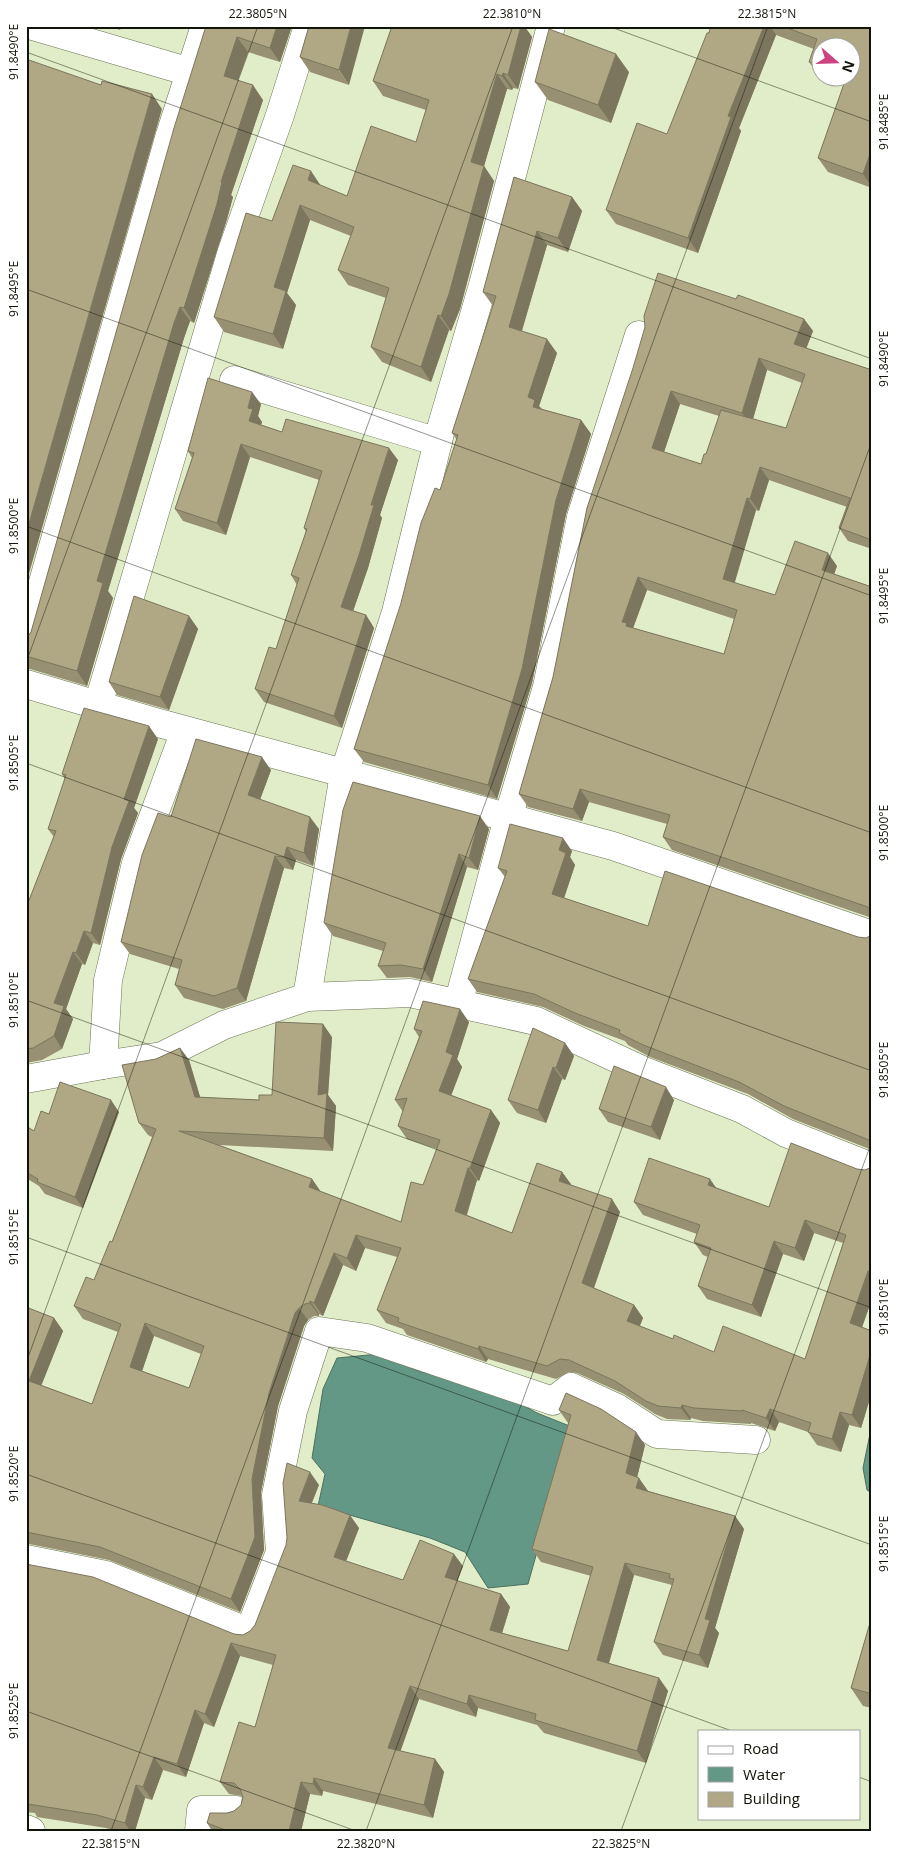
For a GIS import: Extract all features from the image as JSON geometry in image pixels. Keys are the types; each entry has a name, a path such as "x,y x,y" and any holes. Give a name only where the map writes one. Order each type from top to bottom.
{"street":[{"path":"34,26 190,72"},
{"path":"26,642 168,138 205,26"},
{"path":"98,705 231,254 280,116 308,26"},
{"path":"307,997 344,774 396,612 438,442 483,285 551,26"},
{"path":"458,1004 508,818 546,687 581,517 639,334"},
{"path":"234,380 438,442"},
{"path":"26,684 344,774 613,846 872,935"},
{"path":"103,1065 108,980 136,863 185,730"},
{"path":"26,1079 162,1056 224,1025 307,997 410,993 536,1021 644,1071 742,1109 786,1133 872,1167"},
{"path":"26,1559 106,1575 249,1632 280,1552 276,1495 293,1411 319,1331 367,1338 553,1401 572,1387 617,1408 657,1434 756,1440"},
{"path":"199,1831 201,1810 236,1810"},
{"path":"26,1829 31,1831"}],"water":[{"path":"379,1354 421,1372 472,1383 503,1395 537,1413 572,1427 528,1584 488,1588 465,1552 430,1538 318,1506 325,1474 312,1458 323,1389 337,1358"},
{"path":"872,1424 872,1493 867,1490 863,1468"}],"building":[{"path":"206,26 277,26 270,48 237,37 224,76 253,85 221,182 217,204 184,308 180,307 174,323 97,581 103,583 77,671 26,656 26,639 31,632 174,128"},
{"path":"309,26 351,26 339,70 300,57"},
{"path":"392,26 521,26 508,75 503,73 502,76 497,74 471,162 484,166 449,294 441,316 438,315 421,367 371,347 389,288 338,270 354,227 300,205 274,287 286,291 273,334 214,317 246,213 272,221 293,165 311,171 308,180 347,196 371,126 416,142 429,100 373,81"},
{"path":"711,26 764,26 728,116 731,117 688,238 606,210 637,123 667,134"},
{"path":"782,26 872,26 872,148 863,174 818,158 842,88 860,88 860,38 814,38"},
{"path":"549,29 616,54 598,105 535,82"},
{"path":"26,59 101,85 102,81 152,94 26,534"},
{"path":"514,177 572,197 558,238 537,231 509,327 547,339 528,397 535,400 533,407 581,420 556,500 522,669 488,785 354,749 401,603 421,523 435,488 440,490 458,435 452,433 496,296 483,292"},
{"path":"658,273 736,299 738,295 804,319 794,344 872,370 872,540 839,528 850,498 760,467 750,499 747,498 723,579 775,595 795,541 828,553 822,570 872,587 872,910 868,907 663,837 670,815 580,789 573,809 519,794 553,677 587,508 633,368 645,327 644,316","holes":["759,358 805,374 786,428 721,410 701,464 652,448 671,391 742,413","638,577 737,610 724,654 626,626 627,623 622,622"]},
{"path":"208,378 252,392 248,408 253,409 249,421 282,432 286,419 389,448 371,505 374,505 359,555 341,607 366,615 334,716 255,689 269,647 276,649 299,578 291,575 307,529 304,528 322,471 241,444 217,523 175,509 194,453 188,451"},
{"path":"134,596 189,616 160,697 109,682"},
{"path":"84,708 149,726 124,799 129,801 112,847 91,933 84,931 76,953 73,952 54,1003 64,1006 54,1036 33,1048 26,1049 26,908 56,831 48,829 66,775 62,774"},
{"path":"196,739 262,757 248,795 310,817 304,853 287,847 284,857 275,856 237,988 214,996 175,985 182,960 121,942 142,855 158,813 171,817"},
{"path":"353,782 480,816 469,858 459,854 423,969 401,965 378,966 386,943 324,923 343,810"},
{"path":"510,824 563,838 559,850 566,853 552,894 648,926 665,871 858,937 866,938 872,935 872,1142 784,1106 739,1082 641,1044 619,1033 620,1030 575,1013 534,994 468,979 507,871 498,868"},
{"path":"423,1001 460,1009 446,1052 453,1055 439,1091 491,1110 470,1168 468,1168 455,1211 512,1233 537,1163 562,1172 559,1181 612,1199 582,1283 634,1305 627,1321 673,1339 674,1335 714,1352 723,1326 805,1359 846,1235 805,1220 795,1248 774,1241 752,1305 698,1286 711,1248 694,1242 700,1225 634,1202 649,1158 710,1179 708,1185 769,1207 791,1143 857,1169 865,1170 872,1167 872,1272 868,1271 850,1323 872,1331 872,1355 870,1355 852,1415 840,1412 832,1439 808,1432 811,1423 770,1409 766,1418 742,1410 694,1408 682,1405 681,1408 658,1406 646,1401 615,1381 569,1360 560,1359 547,1366 479,1346 478,1349 398,1322 399,1318 377,1310 401,1248 356,1235 347,1258 334,1253 314,1303 310,1301 310,1303 299,1308 295,1313 269,1393 252,1479 255,1537 231,1599 100,1547 26,1532 26,1307 54,1318 29,1381 92,1404 121,1324 74,1306 86,1277 94,1280 110,1241 112,1242 156,1129 139,1123 122,1065 156,1059 180,1048 195,1097 259,1100 259,1095 272,1095 276,1022 323,1024 318,1095 327,1093 324,1138 179,1131 312,1179 309,1187 401,1222 411,1182 423,1185 440,1140 398,1126 407,1098 395,1100 422,1031 414,1029","holes":["145,1323 204,1346 189,1388 130,1367"]},
{"path":"533,1028 565,1043 556,1068 553,1067 538,1110 508,1100"},
{"path":"614,1066 666,1087 651,1127 599,1109"},
{"path":"60,1082 111,1100 75,1197 37,1182 38,1179 26,1172 26,1126 34,1131 41,1111 49,1114"},
{"path":"566,1393 601,1409 636,1432 626,1473 639,1478 636,1488 735,1516 705,1619 710,1620 699,1655 654,1642 674,1579 669,1578 670,1574 625,1563 597,1660 659,1678 637,1751 535,1720 536,1714 469,1695 467,1704 410,1686 388,1748 435,1759 424,1805 314,1778 313,1784 301,1782 289,1831 228,1831 207,1823 210,1813 227,1813 234,1811 241,1805 243,1797 240,1789 234,1783 220,1782 239,1722 255,1727 276,1655 231,1643 205,1714 195,1710 177,1764 154,1757 143,1787 136,1785 125,1823 97,1815 28,1804 28,1801 26,1801 26,1564 93,1577 234,1634 243,1635 255,1625 286,1545 283,1483 287,1463 310,1472 299,1501 322,1505 350,1515 334,1557 403,1580 420,1540 454,1554 445,1577 501,1594 490,1630 568,1651 593,1567 532,1549 571,1415 559,1410"},
{"path":"872,1616 872,1694 851,1688"}]}
